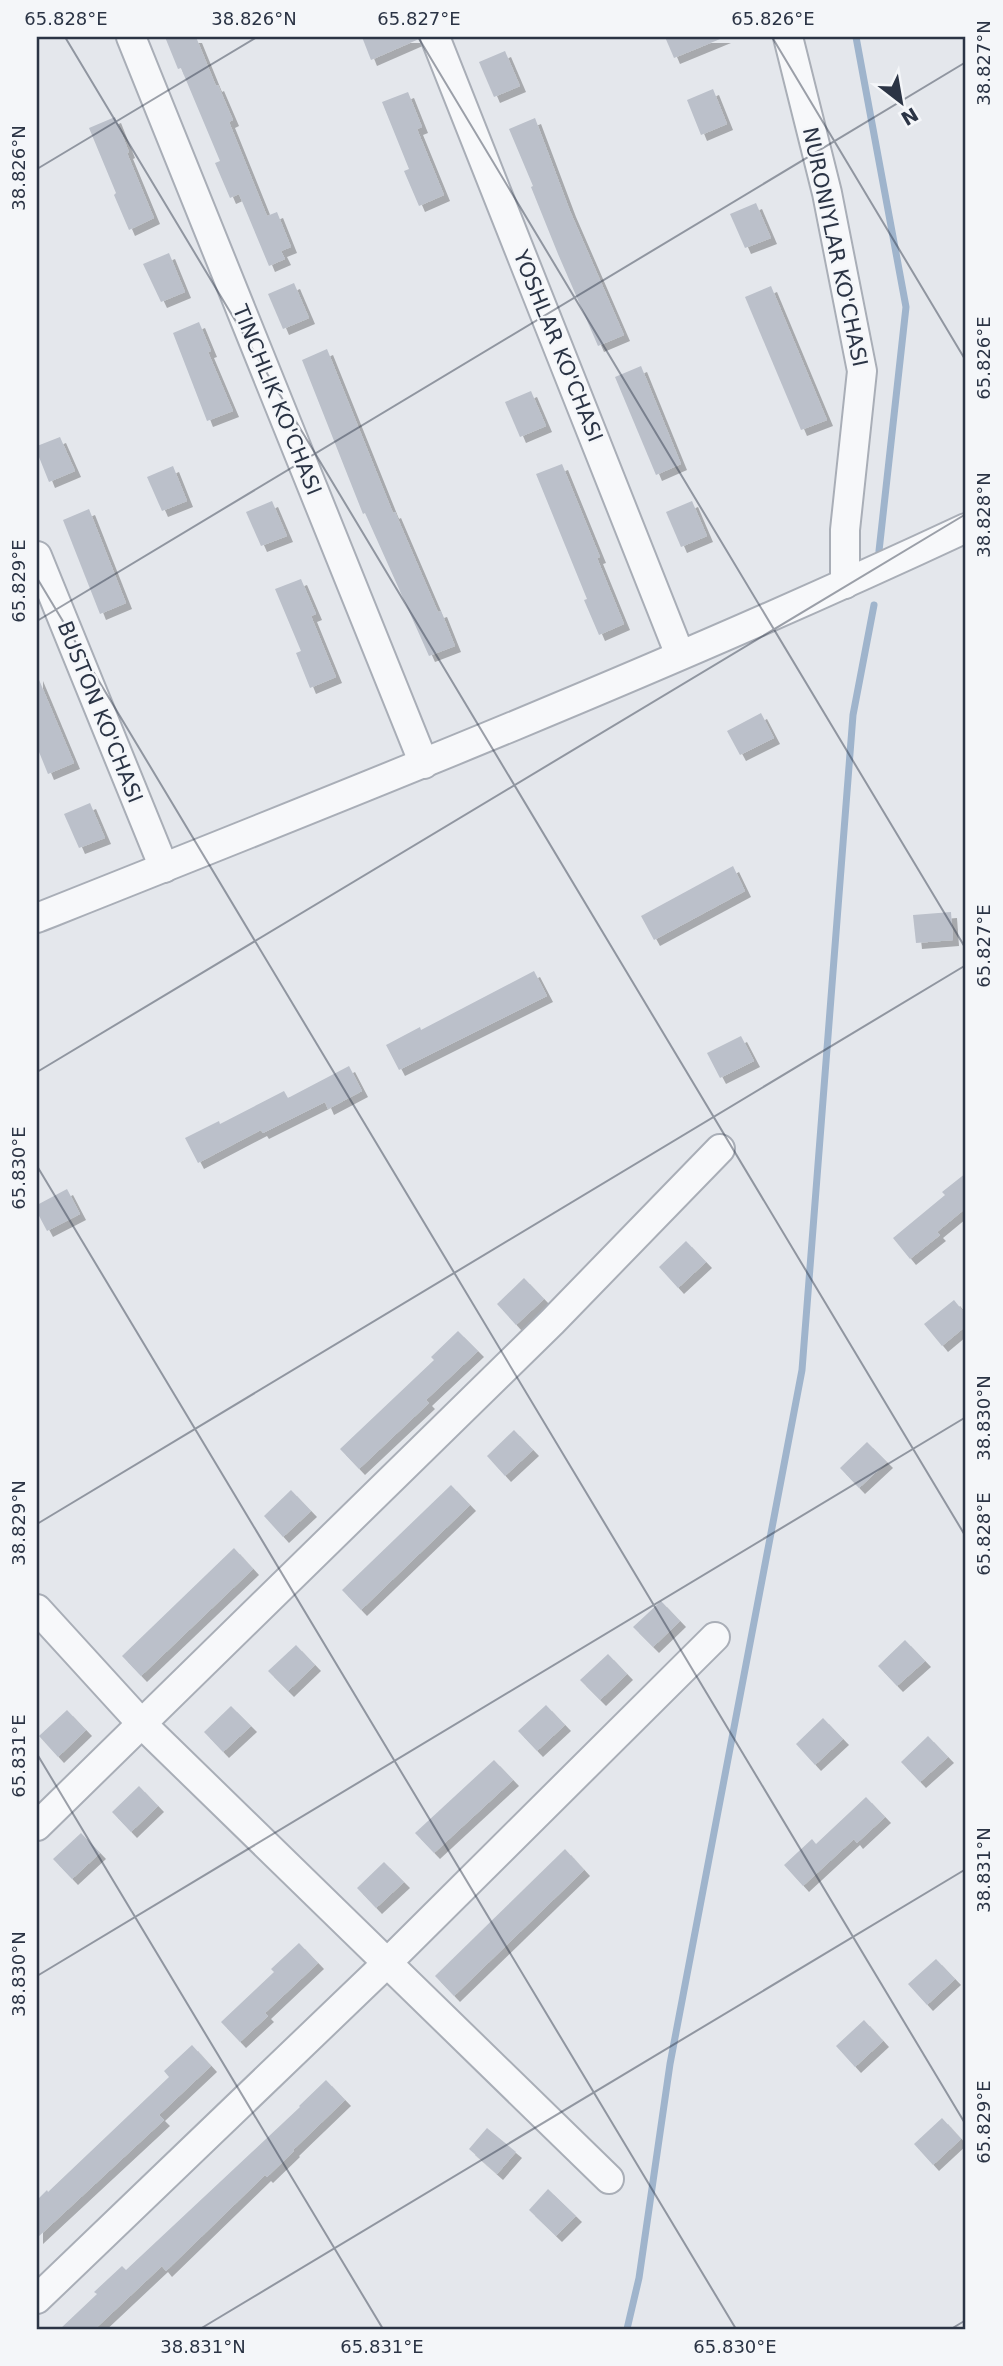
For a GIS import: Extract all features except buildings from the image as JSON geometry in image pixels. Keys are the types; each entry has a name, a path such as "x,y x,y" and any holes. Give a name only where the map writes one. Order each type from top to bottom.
{"street":[{"name":"TINCHLIK KO'CHASI","path":"131,37 424,764"},
{"name":"YOSHLAR KO'CHASI","path":"435,37 680,655"},
{"name":"NURONIYLAR KO'CHASI","path":"788,37 827,193 862,370 845,530 845,584"},
{"path":"37,918 424,764 845,584 966,528"},
{"name":"BUSTON KO'CHASI","path":"37,556 164,868"},
{"path":"37,1826 552,1322 720,1149"},
{"path":"37,1609 142,1724 609,2179"},
{"path":"37,2299 386,1964 715,1637"}],"waterway":[{"path":"856,37 906,307 879,551"},
{"path":"627,2329 639,2278 670,2064 802,1370 853,715 874,605"}]}
